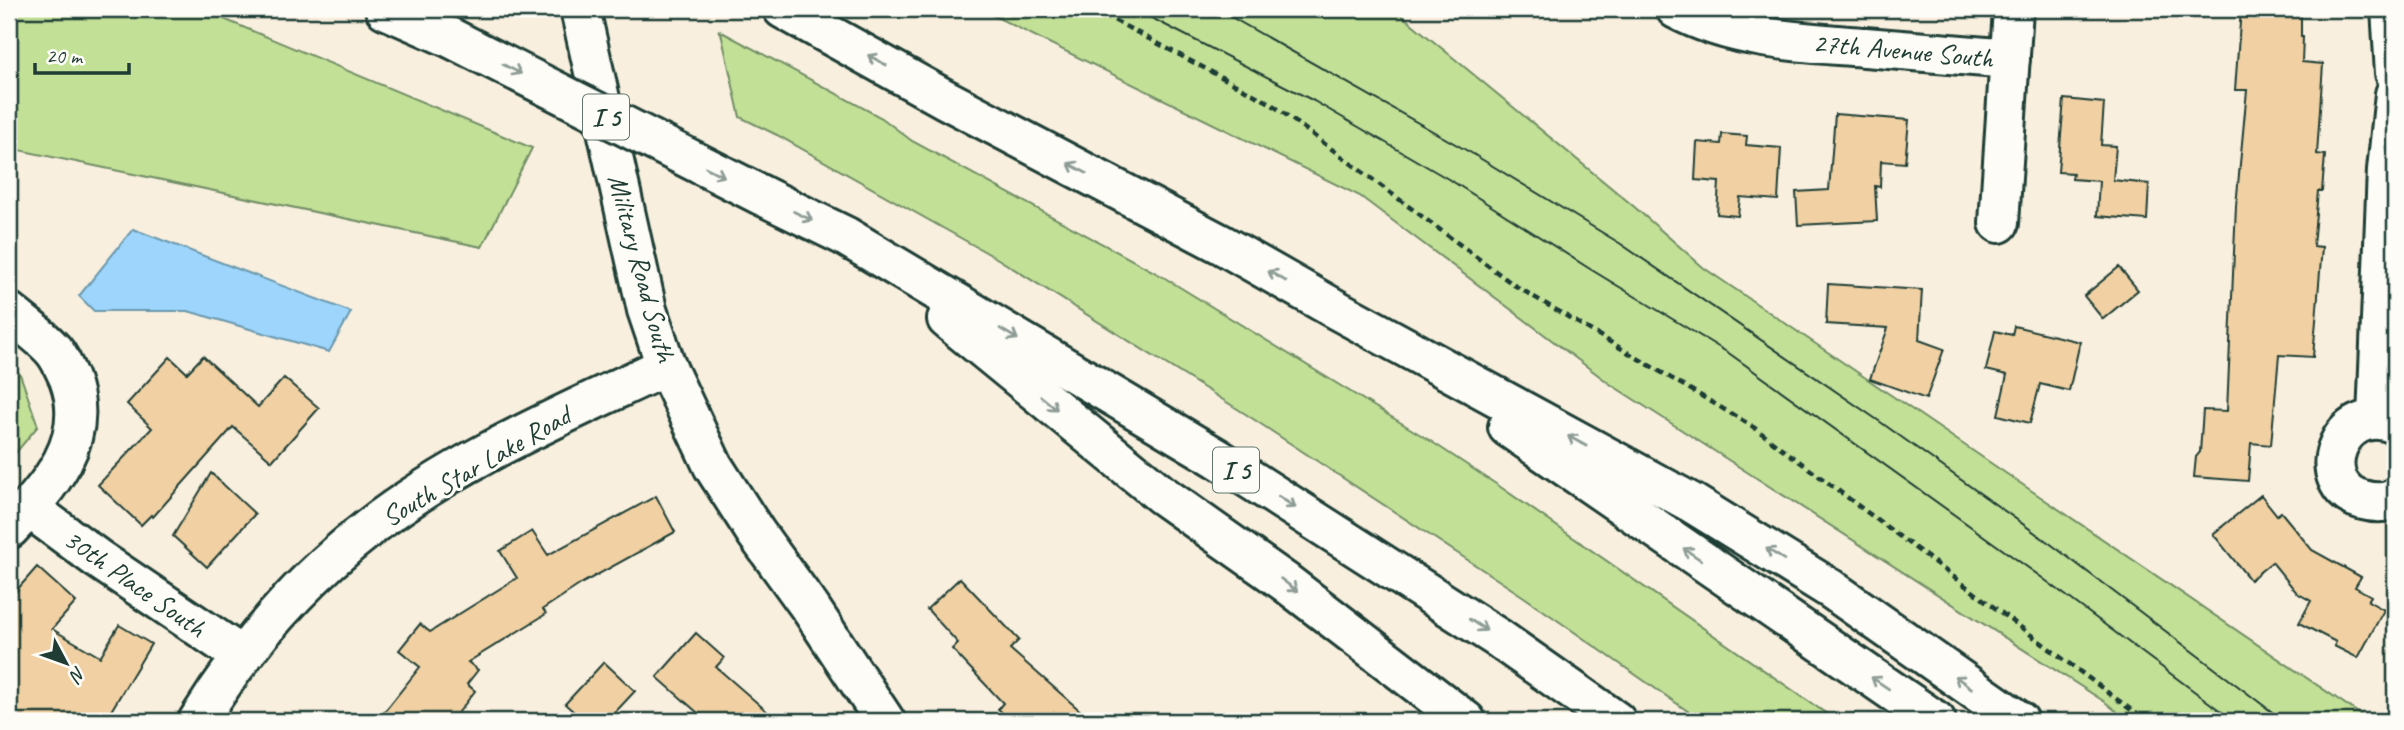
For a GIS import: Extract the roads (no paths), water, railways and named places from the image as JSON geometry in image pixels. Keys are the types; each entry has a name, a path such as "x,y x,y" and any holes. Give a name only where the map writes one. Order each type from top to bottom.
{"main road":[{"name":"I 5","path":"385,9 451,38 845,236 1217,457 1498,638 1616,721"},
{"name":"Military Road South","path":"580,9 647,310 666,366 713,466 885,721"},
{"path":"783,9 945,99 1221,244 1692,503 1831,589 2019,721"},
{"name":"27th Avenue South","path":"1676,9 1708,24 1749,35 1792,42 2010,59"},
{"path":"1999,223 2012,9"},
{"path":"2391,9 2395,73"},
{"path":"2394,504 2358,499 2345,490 2337,476 2334,459 2338,443 2348,430 2362,422 2386,422 2387,170 2395,94"},
{"path":"845,236 1162,495 1285,582 1466,721"},
{"path":"1337,310 1936,721"},
{"path":"9,312 54,351 75,396 74,438 62,464 19,519"},
{"name":"South Star Lake Road","path":"198,721 242,656 286,605 324,566 370,527 438,482 500,447 666,366"},
{"name":"30th Place South","path":"19,519 98,559 242,656"}],"water":[{"path":"133,229 351,312 329,352 188,311 94,311 79,296"}],"tram line":[{"path":"1134,9 1314,101 1455,183 1730,354 2041,577 2234,721"},
{"path":"1217,9 1473,154 1621,244 1879,421 2052,545 2284,721"}]}
